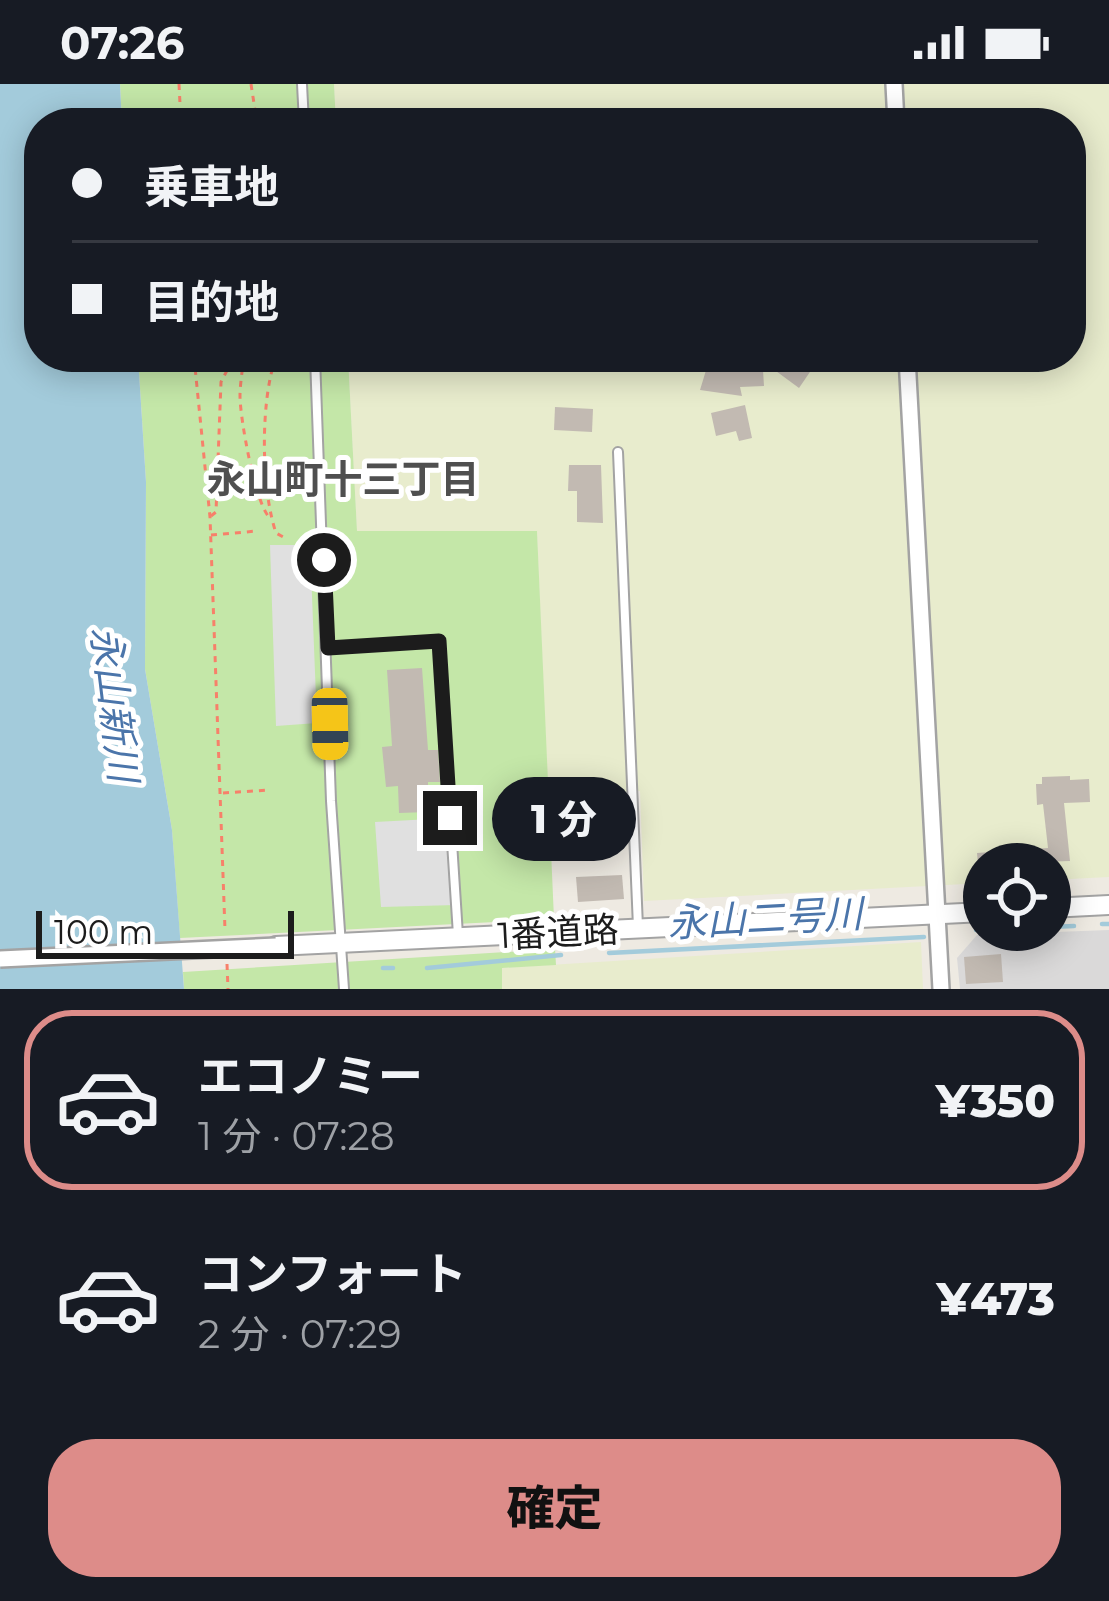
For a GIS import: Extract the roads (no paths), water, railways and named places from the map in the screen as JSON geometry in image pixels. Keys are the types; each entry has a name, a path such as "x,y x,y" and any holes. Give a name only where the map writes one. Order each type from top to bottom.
{"street":[{"path":"908,372 941,989"},
{"path":"1071,907 1109,905"},
{"name":"1番道路","path":"276,946 963,912"},
{"path":"0,959 276,946"}],"lane":[{"path":"315,372 344,989"},
{"path":"618,452 638,928"},
{"path":"328,648 439,641 458,936"}],"water":[{"name":"永山新川","path":"0,84 120,84 121,108 24,108 24,372 139,372 146,482 145,669 172,830 184,989 0,989"}],"waterway":[{"name":"永山二号川","path":"1102,924 1109,924"},
{"name":"永山二号川","path":"609,953 924,937"},
{"name":"永山二号川","path":"427,968 561,955"},
{"name":"永山二号川","path":"383,968 393,968"}],"district":[{"name":"永山町十三丁目","path":"343,479"}]}
